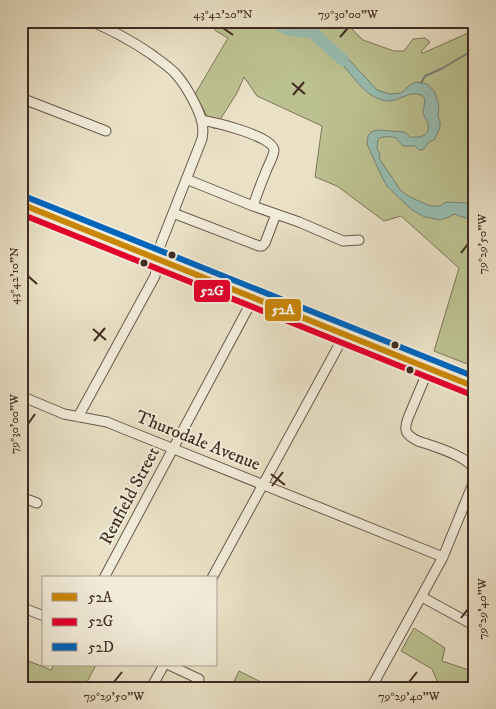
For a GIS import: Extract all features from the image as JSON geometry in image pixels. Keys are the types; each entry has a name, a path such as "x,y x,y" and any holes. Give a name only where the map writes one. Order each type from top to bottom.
{"main road":[{"path":"21,204 475,387"}],"street":[{"path":"21,30 26,21"},
{"path":"78,417 155,276 160,246 204,132 200,115 190,94 174,72 163,62 109,25 90,21"},
{"path":"21,98 106,131"},
{"path":"201,120 224,124 249,133 273,146 272,157 253,206"},
{"path":"186,179 299,222 343,241 359,240"},
{"path":"173,213 259,246 265,243 276,214"},
{"name":"Renfield Street","path":"105,576 254,297"},
{"path":"213,576 345,334"},
{"path":"371,688 443,557 472,486 474,476 471,465 464,459 418,440 407,433 405,426 429,368"},
{"name":"Thurodale Avenue","path":"21,396 64,414 107,422 443,557"},
{"path":"21,497 37,504"},
{"path":"422,597 475,626"},
{"path":"21,607 42,615"},
{"path":"152,688 163,666"},
{"path":"171,666 199,680"}],"green space":[{"path":"207,21 344,21 363,40 394,51 404,51 413,39 425,38 430,42 421,52 423,53 475,30 475,367 434,351 459,268 401,216 384,221 337,186 315,177 322,126 257,96 244,77 237,93 214,129 195,94 228,38 216,31"},
{"path":"414,628 445,648 442,661 475,672 475,688 440,688 432,669 401,651"},
{"path":"21,658 51,670 53,666 95,666 86,684 95,688 21,688"},
{"path":"239,671 273,688 231,688"}],"water":[{"path":"333,46 341,51 377,90 390,94 401,93 412,84 418,82 426,84 433,90 439,104 438,116 440,122 435,139 428,143 424,149 419,150 415,146 403,146 396,138 380,138 378,139 377,148 380,154 379,158 401,191 410,197 430,206 440,206 446,202 475,205 475,221 454,214 440,220 425,217 412,210 387,186 367,144 368,136 371,132 377,130 405,132 410,137 426,134 428,123 423,113 425,99 417,94 391,101 372,96 328,52"}],"waterway":[{"path":"271,21 289,30 312,32 343,60"},
{"path":"421,83 425,76 475,49"}],"transit line":[{"name":"52D","path":"24,196 475,377"},
{"name":"52A","path":"21,204 475,387"},
{"name":"52G","path":"21,214 472,395"}]}
